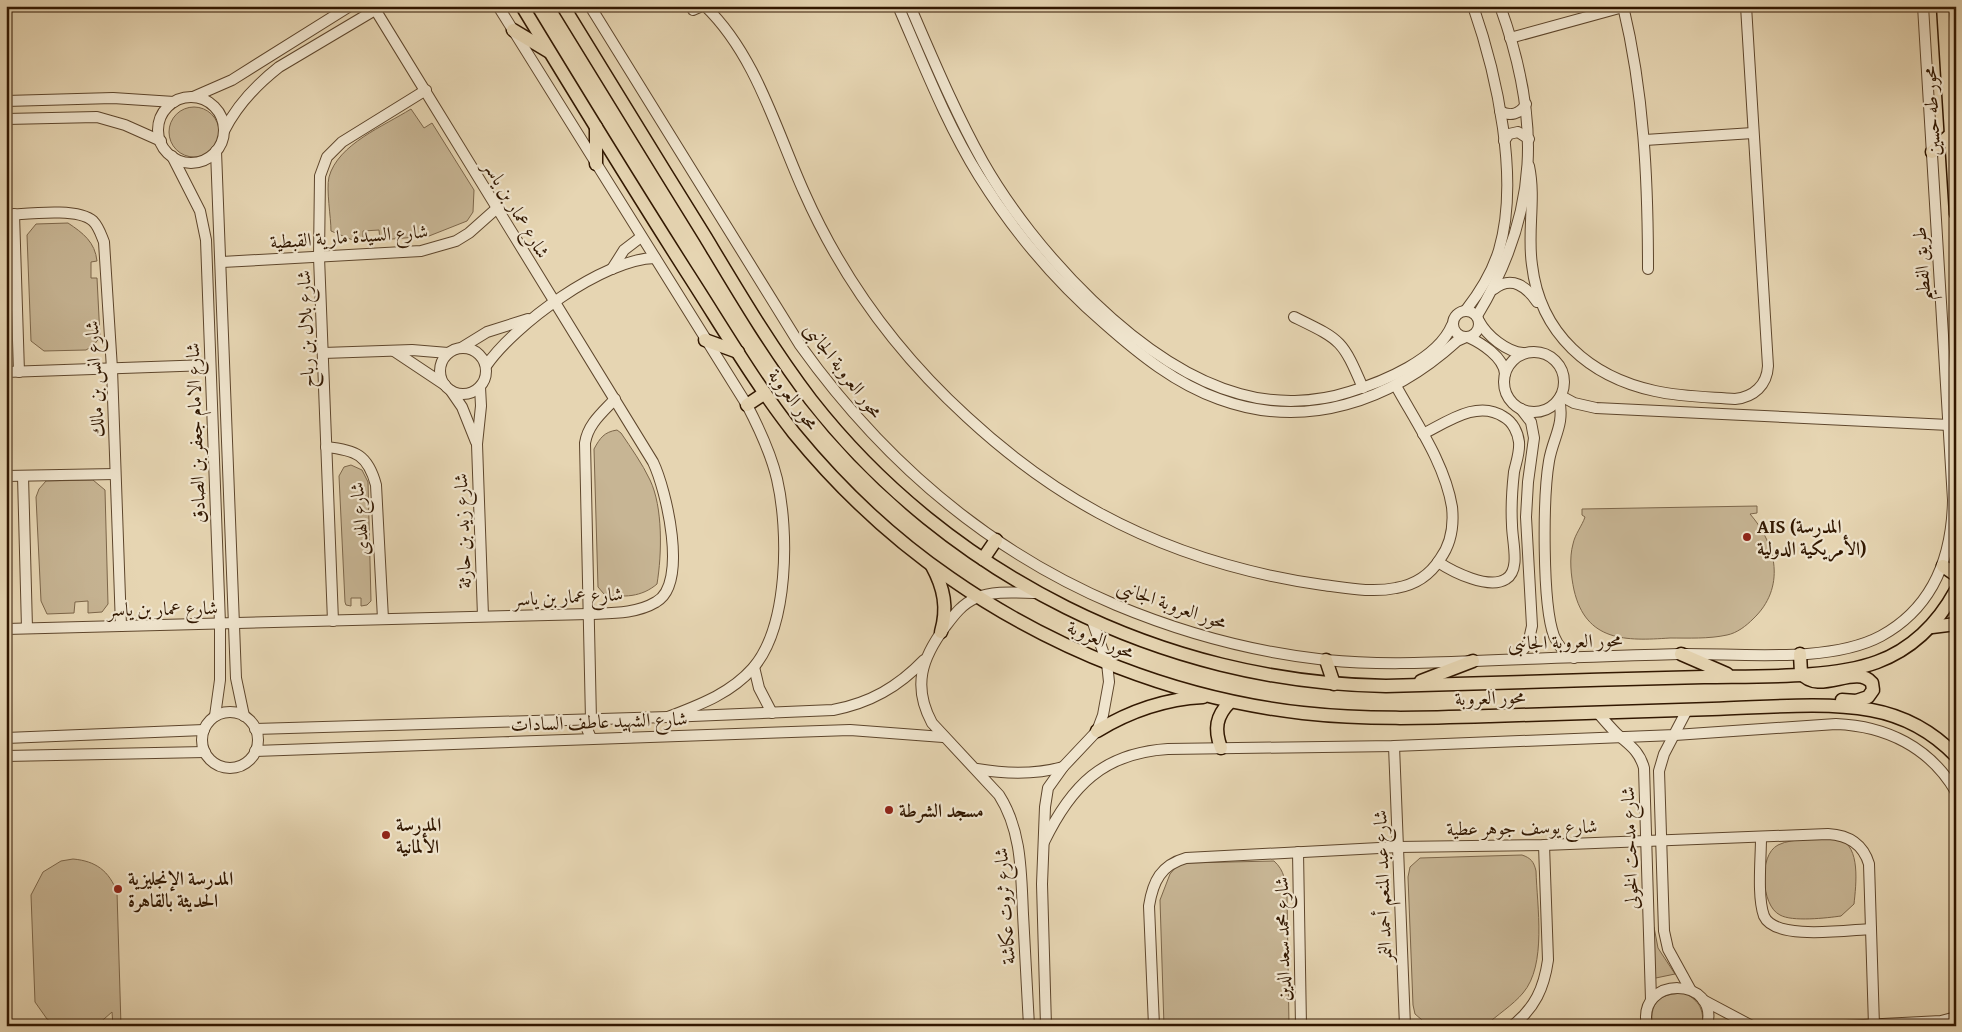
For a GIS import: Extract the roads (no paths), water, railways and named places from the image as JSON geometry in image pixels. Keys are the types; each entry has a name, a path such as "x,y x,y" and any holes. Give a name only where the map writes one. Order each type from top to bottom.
{"main road":[{"name":"محور العروبة","path":"522,6 738,352 765,393 795,433 827,471 862,507 930,564 978,597 1044,634 1108,663 1210,696 1230,702 1296,712 1383,719 1786,707 1856,708 1886,714 1919,726 1934,736 1956,756"},
{"name":"محور العروبة","path":"563,6 763,332 812,401 857,452 899,494 931,522 983,560 1038,593 1092,620 1159,646 1228,666 1334,684 1412,685 1731,676 1854,669 1878,661 1902,650 1932,627 1956,590"},
{"name":"محور طه حسين","path":"1943,6 1956,214"},
{"path":"513,30 551,53"},
{"path":"596,126 596,164"},
{"path":"1932,152 1951,134"},
{"path":"705,340 738,352"},
{"path":"747,405 765,393"},
{"path":"983,560 996,540"},
{"path":"930,564 938,578 944,597 945,619 941,632"},
{"path":"1943,566 1956,575"},
{"path":"1932,627 1956,624"},
{"path":"1681,654 1731,676"},
{"path":"1786,707 1812,700 1860,700 1868,697 1872,690 1872,683 1866,677 1816,682 1809,680 1801,673 1800,654"},
{"path":"1326,660 1334,684"},
{"path":"1412,685 1473,661"},
{"path":"1097,731 1132,712 1151,706 1210,696"},
{"path":"1222,748 1217,736 1217,723 1221,711 1230,702"}],"street":[{"path":"6,101 95,97 174,102 192,97 232,80 350,6"},
{"path":"498,6 747,405"},
{"name":"محور العروبة الجانبى","path":"590,6 800,345 826,382 856,417 908,470 956,512 996,540 1073,585 1157,621 1241,646 1326,660 1399,664 1681,654 1800,654 1844,649 1866,644 1883,635 1913,612 1926,597 1943,566 1951,540 1953,520"},
{"path":"898,6 948,119 978,174 1023,239 1064,287 1138,352 1184,382 1217,398 1252,408 1280,411 1314,410 1396,386 1476,332 1478,319 1511,251 1529,166"},
{"path":"910,6 953,103 984,163 1028,227 1073,278 1131,334 1179,368 1212,384 1242,395 1282,400 1350,398 1363,388 1388,378 1417,361 1443,340 1456,314 1466,310 1488,277 1502,238 1506,203 1504,141 1492,70 1474,6"},
{"path":"1500,6 1526,104 1532,189 1532,265 1545,314"},
{"path":"1492,292 1509,282 1522,285 1532,294 1559,336 1582,360 1600,371 1632,384 1669,394 1735,399 1747,397 1756,391 1766,379 1768,366 1746,6"},
{"name":"طريق الفطيم","path":"1923,6 1953,520"},
{"path":"6,119 97,117 118,122 161,141 172,156 190,163 200,162 216,151 232,116 266,77 279,67 377,7"},
{"name":"شارع عمار بن ياسر","path":"6,629 589,614 635,610 657,602 667,590 672,576 668,510 660,477 615,399 496,209 377,7"},
{"path":"700,7 731,37 749,69 821,227 851,280 874,314 900,347 936,387 989,437 1028,468 1099,513 1132,530 1206,559 1272,576 1344,588 1392,589 1418,581 1438,562 1450,542 1452,509 1444,481 1423,434 1396,386"},
{"path":"1510,38 1623,7 1635,69 1645,140 1648,197 1648,268"},
{"name":"شارع بلال بن رباح","path":"333,621 320,257 320,176 327,157 342,142 426,90"},
{"path":"192,97 200,98 216,108 224,123 224,132"},
{"path":"161,141 160,119 174,102"},
{"path":"1500,111 1512,114 1520,111 1526,104"},
{"path":"1504,141 1509,134 1518,132 1529,139"},
{"path":"1645,140 1753,133"},
{"name":"شارع الامام جعفر بن الصادق","path":"216,151 236,623 236,678 244,716"},
{"name":"شارع الامام جعفر بن الصادق","path":"172,156 193,193 204,224 220,624 220,680 215,716"},
{"name":"شارع السيدة مارية القبطية","path":"222,262 408,252 445,245 469,233 496,209"},
{"path":"10,215 19,372"},
{"name":"شارع انس بن مالك","path":"10,215 81,215 92,220 99,229 104,242 112,368 121,626"},
{"path":"612,268 624,250 641,237"},
{"path":"448,353 440,369 448,388 469,393 480,387 484,381 486,366 506,340 531,319 612,268 637,260 655,258"},
{"path":"1064,287 1073,278"},
{"path":"1466,310 1478,319 1485,330 1506,347 1524,353 1539,352 1547,354 1559,365 1564,380 1560,397 1562,422 1551,449 1547,471 1547,576 1553,632 1562,650 1574,658"},
{"path":"1294,317 1338,340 1348,352 1363,388"},
{"path":"323,353 394,351 448,353 461,348 487,332 531,319"},
{"path":"1452,324 1457,334 1482,345 1503,365 1506,392 1512,402 1521,409 1531,422 1534,438 1528,482 1526,517 1532,626 1528,644 1515,660"},
{"path":"461,348 477,352 486,366"},
{"name":"شارع زيد بن حارثة","path":"394,351 448,388 470,425 477,444"},
{"path":"1505,374 1510,364 1524,353"},
{"path":"6,372 209,365"},
{"name":"شارع زيد بن حارثة","path":"480,387 481,406 477,444 483,616"},
{"path":"1560,397 1574,403 1596,408 1948,425"},
{"path":"1521,409 1540,412 1551,407 1560,397"},
{"path":"591,738 587,729 590,720 585,443 587,433 592,424 615,399"},
{"name":"شارع الشهيد عاطف السادات","path":"668,717 712,700 740,680 754,667 769,639 778,615 783,564 782,519 777,479 768,450 747,405"},
{"path":"1423,434 1466,413 1485,410 1498,413 1508,420 1515,429 1519,442 1512,500 1514,563 1511,574 1501,582 1483,581 1464,576 1438,562"},
{"name":"شارع الهدى","path":"326,447 355,452 363,458 372,470 376,485 383,619"},
{"path":"6,476 115,474"},
{"path":"23,476 27,628"},
{"name":"شارع ثروت عكاشة","path":"1029,1026 1018,843 1008,808 977,769 943,738 925,710 922,692 924,660 956,612 978,597 1000,594 1038,593"},
{"name":"شارع ثروت عكاشة","path":"1046,1026 1042,884 1048,788 1063,767 1097,731 1107,698 1108,663 1092,620"},
{"name":"شارع الشهيد عاطف السادات","path":"255,728 590,720 833,710 868,701 899,684 924,660"},
{"path":"754,667 757,681 772,713"},
{"name":"شارع مدحت الخولى","path":"1688,710 1660,763 1660,841 1666,941 1690,989"},
{"path":"230,712 244,716 255,728 257,744 255,751 246,762 232,768 216,764 205,752 202,741 204,730 215,716 230,712"},
{"name":"شارع مدحت الخولى","path":"1598,713 1618,735 1633,747 1642,760 1647,841 1651,1000"},
{"path":"572,720 574,729 572,739"},
{"path":"1044,842 1058,812 1069,797 1099,770 1120,759 1154,750 1394,746 1618,735 1675,735 1836,724 1874,728 1892,734 1924,754 1938,767 1956,792"},
{"path":"6,738 204,730"},
{"name":"شارع الشهيد عاطف السادات","path":"255,751 850,730 943,738"},
{"name":"شارع عبد المنعم أحمد النمر","path":"1394,746 1407,1024"},
{"path":"6,756 205,752"},
{"path":"977,769 1013,774 1040,772 1063,767"},
{"name":"شارع يوسف جوهر عطية","path":"1154,1026 1148,919 1152,891 1158,877 1166,867 1186,858 1398,847 1544,845 1837,834 1858,844 1869,864 1874,1025"},
{"path":"1761,838 1762,909 1772,926 1794,932 1871,929"},
{"path":"1512,1026 1524,1016 1536,1001 1545,978 1548,960 1544,845"},
{"name":"شارع محمد سعد الدين","path":"1298,852 1301,1026"},
{"path":"1641,1026 1651,1000 1670,988 1690,989 1703,1000 1752,1026"},
{"path":"1703,1000 1708,1015 1707,1026"},
{"path":"1646,1014 1647,1026"},
{"path":"1844,1026 1941,1021 1956,1016"}],"place":[{"name":"AIS (المدرسة الأمريكية الدولية)","path":"1747,537"},
{"name":"مسجد الشرطة","path":"889,810"},
{"name":"المدرسة الألمانية","path":"386,835"},
{"name":"المدرسة الإنجليزية الحديثة بالقاهرة","path":"118,889"}]}
